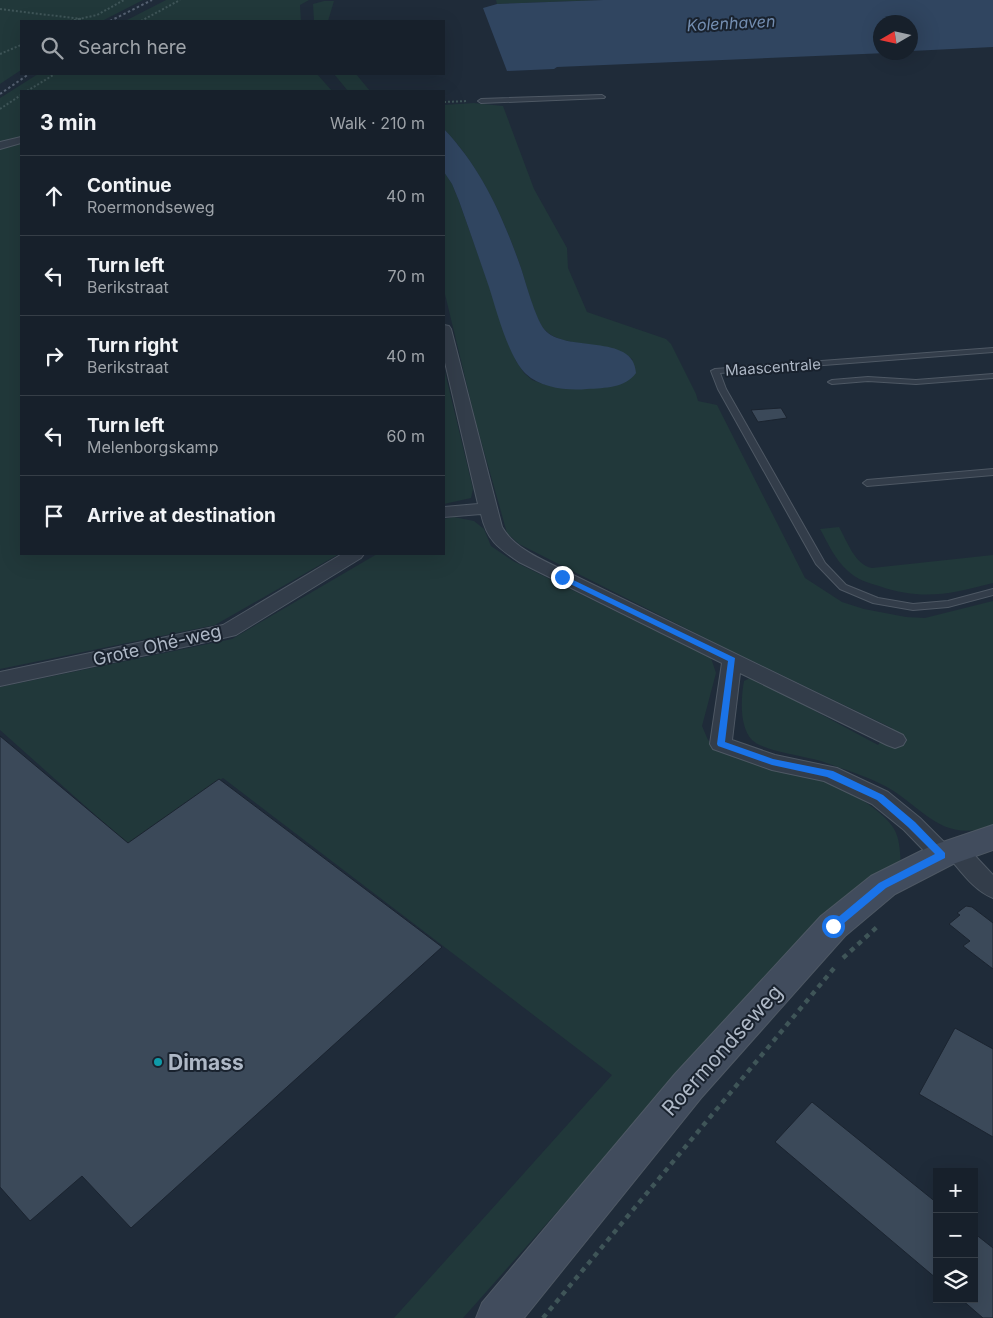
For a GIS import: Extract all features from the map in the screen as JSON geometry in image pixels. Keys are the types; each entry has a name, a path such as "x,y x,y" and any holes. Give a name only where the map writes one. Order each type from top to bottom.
{"main road":[{"name":"Roermondseweg","path":"497,1318 688,1086 833,926 883,886 949,853 993,837"}],"street":[{"path":"0,146 20,140"},
{"path":"445,334 487,508 500,540 525,558 896,740"},
{"path":"445,512 487,508"},
{"name":"Grote Ohé-weg","path":"0,679 193,640 229,630 353,555"},
{"path":"732,660 721,744 772,762 829,774 880,798 993,888"}],"lane":[{"path":"481,101 602,97"},
{"name":"Maascentrale","path":"993,350 715,371 722,389 820,564 843,587 876,602 912,607 948,604 993,592"},
{"path":"832,382 868,379 916,382 993,376"},
{"path":"867,483 993,472"}],"path":[{"path":"76,20 97,15 124,0"},
{"path":"143,20 180,0"},
{"path":"0,8 81,19"},
{"path":"0,54 20,45"},
{"path":"29,90 53,75"},
{"path":"0,110 20,96"},
{"path":"445,102 481,101"},
{"name":"Roermondseweg","path":"543,1318 842,959 882,921"}],"green space":[{"path":"0,0 143,0 104,20 20,20 20,71 0,84"},
{"path":"166,0 309,0 300,5 301,20 127,20"},
{"path":"496,0 603,0 497,4"},
{"path":"334,1 328,20 314,20 313,4"},
{"path":"36,75 318,75 331,90 20,90 20,555 337,555 215,625 0,669 0,98"},
{"path":"335,75 357,75 369,90 347,90"},
{"path":"474,103 503,106 534,189 567,248 568,268 587,312 666,339 671,344 698,401 717,405 805,578 842,602 864,609 906,617 925,618 993,601 993,826 975,830 959,830 946,827 922,813 899,794 885,786 821,761 757,744 748,734 742,712 744,681 752,677 878,745 892,728 725,648 519,544 507,533 476,423 445,294 445,174 459,201 516,361 524,373 532,380 546,385 633,360 623,353 611,349 563,340 553,336 544,329 534,308 520,265 498,210 480,176 445,130 445,105"},
{"path":"445,372 473,489 471,498 445,504"},
{"path":"454,517 474,521 484,529 491,546 513,561 711,658 716,673 702,726 708,740 725,752 832,782 858,797 877,811 892,826 900,848 901,864 762,981 463,1318 394,1318 612,1075 223,778 130,846 0,730 0,687 232,639 375,555 445,555 445,519"},
{"path":"839,527 852,552 866,566 872,568 993,555 993,583 950,593 923,595 895,591 866,582 843,567 820,529"}],"water":[{"name":"Kolenhaven","path":"603,0 993,0 993,47 918,51 918,15 873,15 873,54 557,67 554,69 507,71 483,8 497,4"},
{"path":"445,130 470,160 499,212 534,308 544,329 554,336 567,341 597,345 624,352 632,360 636,373 631,378 626,382 608,387 580,390 555,388 539,383 526,374 509,346 452,184 445,174"}],"building":[{"path":"781,408 787,418 758,422 751,410"},
{"name":"Dimass","path":"0,736 128,843 219,779 442,947 131,1228 82,1176 30,1221 0,1187"},
{"path":"966,906 972,907 993,923 993,969 963,946 970,941 949,924 960,915 957,913"},
{"path":"955,1028 993,1049 993,1137 919,1094"},
{"path":"812,1102 933,1200 933,1276 775,1142"},
{"path":"978,1236 993,1248 993,1318 983,1318 966,1303 978,1303"}],"railway":[{"path":"112,20 152,0"},
{"path":"0,94 28,75"}],"place":[{"name":"Dimass","path":"158,1062"}],"route":[{"path":"562,577 732,660 721,744 772,762 829,774 880,798 912,824 942,855 883,886 833,926"}]}
